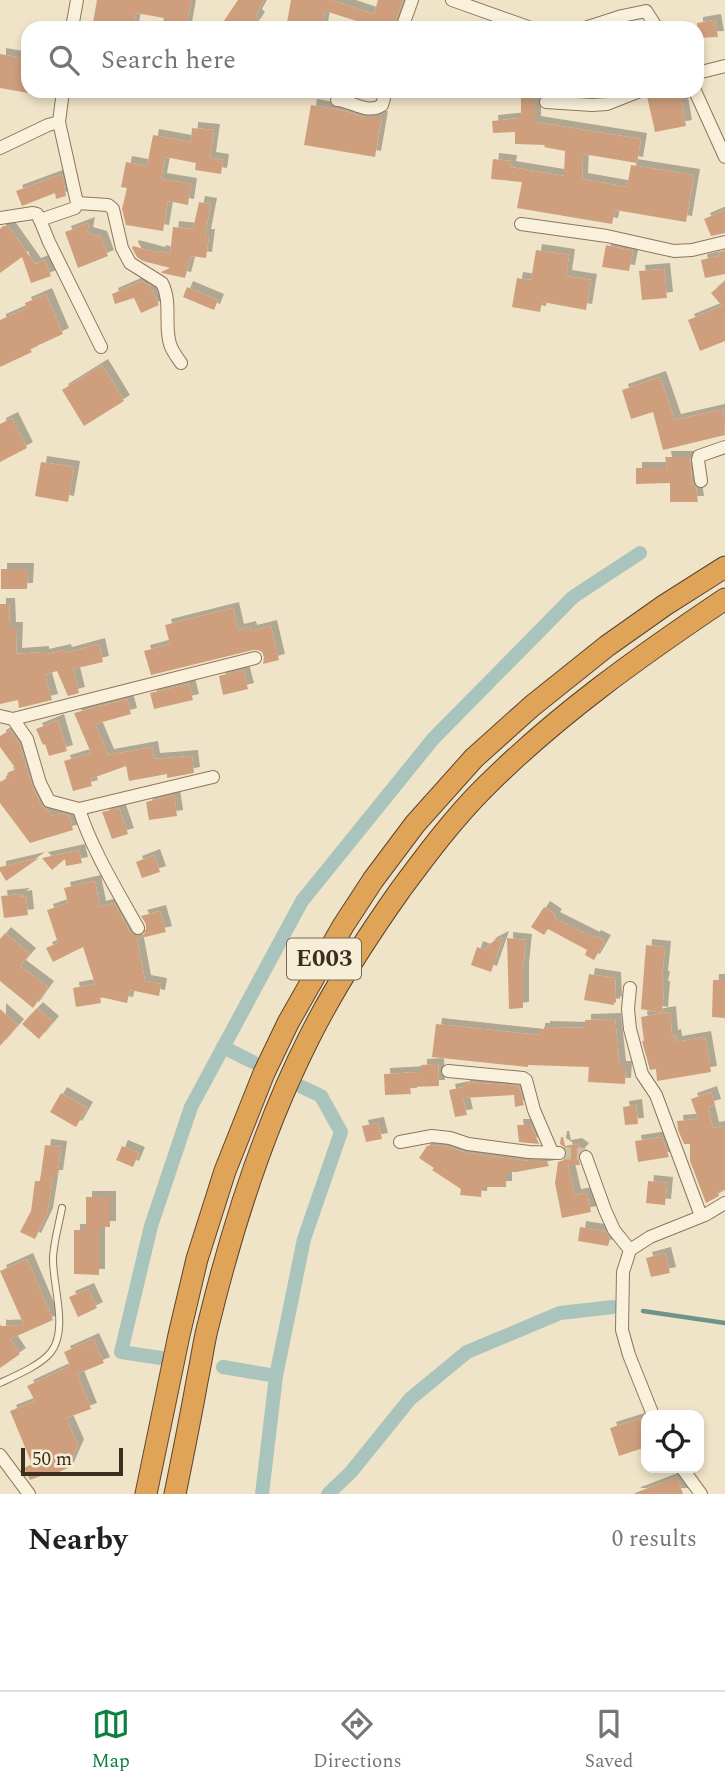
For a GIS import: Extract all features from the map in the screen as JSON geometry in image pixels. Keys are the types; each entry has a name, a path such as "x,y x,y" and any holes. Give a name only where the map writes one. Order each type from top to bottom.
{"highway":[{"name":"E003","path":"146,1494 197,1259 225,1171 264,1073 294,1013 344,926 373,880 415,824 474,758 532,706 607,646 725,567"},
{"name":"E003","path":"176,1494 208,1323 237,1222 284,1093 333,993 387,908 426,855 484,788 577,705 623,669 725,599"}],"street":[{"path":"73,21 77,0"},
{"path":"404,21 412,0"},
{"path":"452,0 511,21"},
{"path":"603,21 644,5 653,21"},
{"path":"704,71 725,66"},
{"path":"40,220 75,208 77,204 59,122 62,98"},
{"path":"337,100 366,109 376,109 382,105 384,98"},
{"path":"546,102 592,105 607,104 622,98"},
{"path":"699,98 722,141 725,157"},
{"path":"0,148 59,122"},
{"path":"77,204 108,205 113,209 122,248 130,263 162,283 167,300 170,347 181,363"},
{"path":"0,218 37,214 101,347"},
{"path":"521,224 607,236 674,251 692,250 725,242"},
{"path":"701,481 699,456 725,447"},
{"path":"6,717 256,658"},
{"path":"6,717 27,739 40,783 49,801 79,809 213,777"},
{"path":"79,809 108,873 138,928"},
{"path":"630,988 630,1029 642,1073 656,1095 701,1216"},
{"path":"400,1142 432,1136 529,1152 555,1152 534,1110 523,1077 448,1071"},
{"path":"586,1157 604,1210 614,1230 630,1250"},
{"path":"651,1410 622,1330 623,1272 630,1250 650,1237 705,1215 725,1203"},
{"path":"0,1455 29,1494"},
{"path":"686,1473 701,1494"}],"lane":[{"path":"0,1382 31,1368 51,1353 59,1336 53,1255 62,1208"}],"building":[{"path":"97,0 191,0 187,21 163,21 164,18 136,13 134,21 93,21"},
{"path":"238,0 264,0 256,15 259,18 257,21 224,21"},
{"path":"291,0 332,0 374,14 378,0 403,0 396,21 357,21 325,11 323,21 287,21"},
{"path":"715,20 718,37 704,38 704,22"},
{"path":"0,54 21,58 21,92 0,88"},
{"path":"521,98 535,98 535,122 641,139 637,163 583,154 582,179 627,187 631,165 694,175 686,222 615,210 612,224 517,208 522,182 491,179 493,159 511,161 510,167 564,176 565,151 544,147 545,145 515,144 515,132 493,133 492,121 521,118"},
{"path":"647,98 681,98 686,126 655,132"},
{"path":"311,105 364,117 382,117 375,157 304,145"},
{"path":"192,128 214,130 210,158 223,160 221,174 195,170 196,163 165,157 161,179 191,184 188,205 168,201 163,231 126,225 122,209 127,188 121,187 126,162 147,166 153,135 191,142"},
{"path":"62,174 66,196 56,199 55,193 22,206 16,191"},
{"path":"199,202 211,204 205,235 209,235 206,258 191,256 185,278 162,273 170,268 137,257 133,246 170,254 173,227 193,229"},
{"path":"725,210 725,233 711,236 704,219"},
{"path":"89,223 87,233 101,237 108,256 78,268 65,232"},
{"path":"8,226 35,264 45,260 51,276 31,283 22,257 0,273 0,229"},
{"path":"606,245 633,251 629,271 602,267"},
{"path":"536,250 569,255 566,276 591,280 586,310 542,302 540,312 512,307 517,278 531,280"},
{"path":"725,251 725,274 705,278 701,260 719,256 718,253"},
{"path":"664,269 667,298 642,300 639,271"},
{"path":"142,281 150,286 159,305 141,313 134,298 115,304 112,294"},
{"path":"725,281 725,341 700,351 688,320 722,306 711,293"},
{"path":"187,287 218,300 214,310 183,297"},
{"path":"46,294 63,334 0,367 0,320 27,308 25,303"},
{"path":"102,365 124,401 84,426 62,390"},
{"path":"660,377 675,420 723,409 725,435 663,450 653,412 631,419 622,390"},
{"path":"12,418 27,448 0,462 0,424"},
{"path":"665,457 690,457 692,482 696,488 698,502 670,502 670,483 636,484 636,468 667,468"},
{"path":"41,462 74,467 68,502 35,496"},
{"path":"1,569 28,569 27,589 1,589"},
{"path":"0,604 9,604 10,628 17,628 16,654 43,652 43,655 65,650 66,653 99,644 103,662 73,669 79,693 68,696 57,671 45,675 52,700 19,708 18,700 0,704"},
{"path":"233,608 238,630 250,627 251,631 271,626 279,660 263,664 262,652 253,650 151,675 144,651 170,644 165,625"},
{"path":"243,670 248,689 223,695 219,676"},
{"path":"189,684 193,700 154,709 150,693"},
{"path":"127,699 131,714 95,724 108,755 152,747 154,759 192,756 194,773 167,778 167,774 129,781 126,766 90,779 92,786 73,791 64,761 91,753 74,713"},
{"path":"58,720 67,751 49,756 36,729"},
{"path":"10,730 19,743 41,805 51,816 61,813 69,815 73,830 30,843 0,803 0,782 9,777 7,773 16,769 0,747 0,736"},
{"path":"174,795 177,816 149,820 146,802"},
{"path":"119,808 128,834 112,839 102,812"},
{"path":"79,850 82,863 66,866 65,859 52,870 42,858"},
{"path":"154,855 160,872 142,878 136,862"},
{"path":"39,858 6,881 0,871 0,867"},
{"path":"95,881 100,907 114,903 134,936 142,936 146,932 146,924 141,916 160,911 166,932 137,939 145,981 161,984 159,996 130,990 127,1003 100,997 101,1003 76,1007 73,988 95,984 83,947 53,962 46,948 58,943 47,910 68,903 64,888"},
{"path":"24,894 20,897 26,896 28,915 4,918 1,896"},
{"path":"544,907 556,915 554,918 605,941 594,960 585,955 587,950 548,929 544,935 531,927"},
{"path":"5,933 30,954 20,966 48,987 33,1008 0,981 0,939"},
{"path":"503,937 491,972 471,965 477,947 485,950 491,943"},
{"path":"507,938 526,940 523,1008 509,1009"},
{"path":"646,945 665,947 662,1013 641,1009"},
{"path":"589,974 615,978 614,1005 584,1000"},
{"path":"713,980 725,980 725,1018 712,1017"},
{"path":"37,1008 53,1022 39,1039 22,1024"},
{"path":"0,1009 18,1025 0,1046"},
{"path":"670,1012 672,1036 675,1035 676,1042 705,1037 711,1072 657,1081 656,1069 650,1070 642,1041 641,1017"},
{"path":"615,1019 620,1067 626,1067 625,1084 588,1082 589,1067 528,1067 432,1057 436,1024 539,1035 539,1029 544,1027 585,1028 585,1020"},
{"path":"438,1064 439,1086 410,1087 411,1094 385,1095 384,1074 421,1072 421,1065"},
{"path":"464,1082 519,1086 524,1105 515,1107 514,1095 463,1098 467,1115 455,1117 449,1090 464,1087"},
{"path":"711,1092 715,1105 708,1107 713,1128 725,1126 725,1190 718,1191 719,1196 706,1203 690,1161 690,1144 684,1144 677,1121 698,1119 691,1099"},
{"path":"61,1093 87,1108 76,1127 50,1112"},
{"path":"636,1105 638,1124 625,1125 623,1107"},
{"path":"378,1123 382,1139 366,1142 362,1126"},
{"path":"517,1125 531,1125 539,1144 519,1142"},
{"path":"561,1137 565,1146 576,1144 583,1149 578,1155 580,1165 568,1165 575,1195 587,1193 591,1212 562,1218 555,1183 558,1162 564,1160 568,1154 566,1148 560,1144"},
{"path":"662,1137 669,1157 638,1162 635,1141"},
{"path":"45,1145 61,1147 47,1214 35,1239 20,1232 31,1211 35,1181 40,1181"},
{"path":"122,1146 139,1153 133,1167 116,1160"},
{"path":"427,1146 467,1153 547,1161 549,1166 506,1172 506,1187 482,1187 481,1197 460,1195 461,1189 419,1158"},
{"path":"648,1181 667,1183 665,1205 646,1203"},
{"path":"86,1197 110,1197 110,1227 99,1227 99,1275 74,1274 74,1230 86,1230"},
{"path":"580,1227 605,1231 610,1239 608,1246 578,1241"},
{"path":"665,1253 670,1273 651,1277 646,1258"},
{"path":"27,1259 53,1320 10,1339 20,1354 0,1368 0,1324 24,1325 0,1271"},
{"path":"88,1289 97,1308 78,1317 69,1297"},
{"path":"93,1339 104,1363 77,1374 91,1409 66,1418 78,1445 68,1468 30,1480 24,1468 32,1464 10,1411 35,1401 27,1386 70,1366 64,1352"},
{"path":"641,1418 641,1449 619,1456 610,1428"},
{"path":"677,1477 683,1494 635,1494 635,1493"}],"waterway":[{"path":"161,1358 121,1352 151,1226 191,1107 302,901 433,739 573,597 640,553"},
{"path":"223,1047 253,1062"},
{"path":"262,1494 276,1376 304,1239 341,1132 321,1096 302,1087"},
{"path":"328,1494 351,1472 410,1399 467,1352 560,1313 613,1307"},
{"path":"643,1311 725,1323"},
{"path":"223,1367 276,1376"}],"tunnel":[{"path":"559,1153 583,1154 586,1157"}]}
